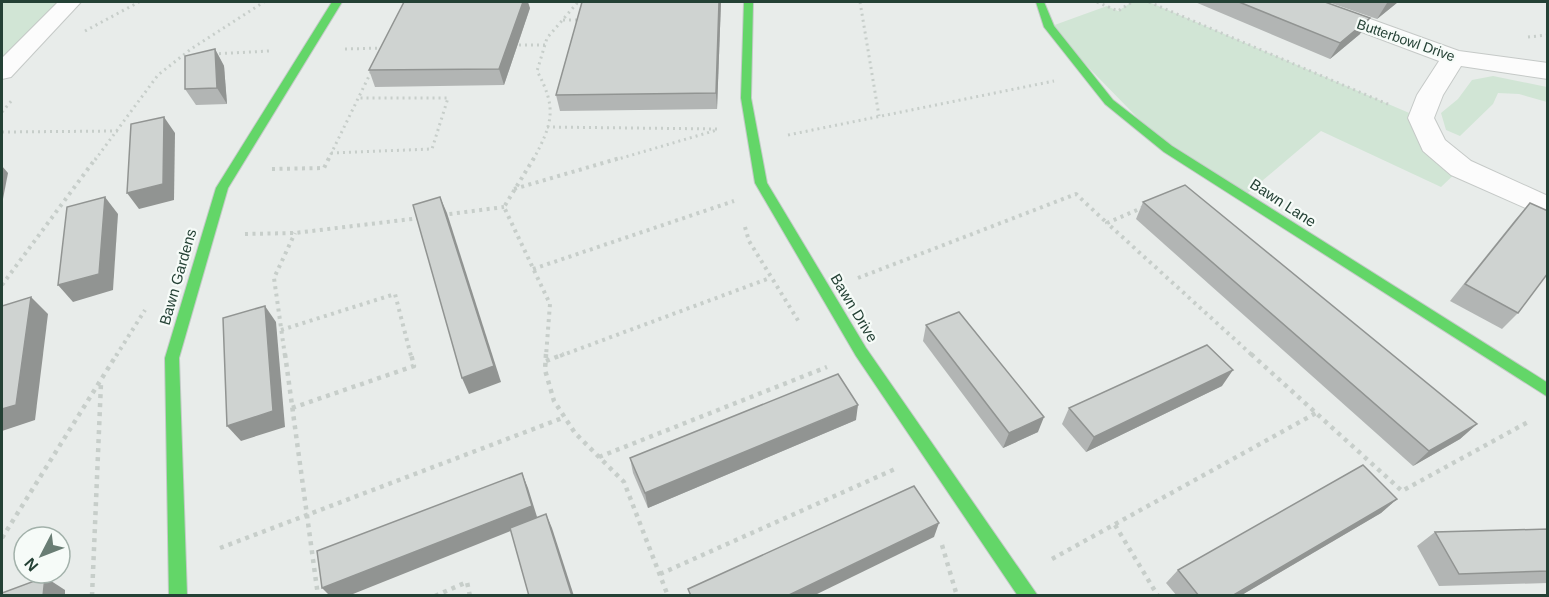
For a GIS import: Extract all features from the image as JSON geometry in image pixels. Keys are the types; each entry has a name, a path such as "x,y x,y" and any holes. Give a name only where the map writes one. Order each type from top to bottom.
{"street":[{"path":"2,72 70,2"},
{"name":"Bawn Gardens","path":"178,596 171,358 222,188 337,2"},
{"name":"Bawn Drive","path":"748,2 746,98 761,183 861,352 1029,596"},
{"name":"Bawn Lane","path":"1040,2 1049,27 1109,102 1168,149 1548,391"},
{"name":"Butterbowl Drive","path":"1303,2 1454,58 1548,71"},
{"path":"1454,58 1430,96 1421,118 1433,144 1461,168 1548,208"}],"path":[{"path":"79,35 139,2"},
{"path":"2,285 158,75 264,2"},
{"path":"504,207 541,143 547,127 550,96 537,71 545,45 548,38 578,2"},
{"path":"860,2 879,116"},
{"path":"1097,2 1118,11 1132,2"},
{"path":"1149,2 1421,118"},
{"path":"562,20 586,20"},
{"path":"377,58 387,39"},
{"path":"510,45 545,45"},
{"path":"205,55 307,49 394,48"},
{"path":"183,56 194,55"},
{"path":"232,170 324,168 372,68"},
{"path":"754,142 1087,75"},
{"path":"331,153 432,149 448,98 358,98"},
{"path":"514,189 721,129 547,127"},
{"path":"2,132 118,131"},
{"path":"824,291 1076,194 1402,491 1530,421"},
{"path":"533,268 737,200"},
{"path":"1107,223 1149,205"},
{"path":"434,216 504,207"},
{"path":"504,207 550,304 545,370 554,401 575,434 624,482 668,596"},
{"path":"208,235 295,233 423,217"},
{"path":"295,233 274,278 318,596"},
{"path":"546,361 771,278"},
{"path":"281,330 395,294 414,366 292,408"},
{"path":"2,538 152,299"},
{"path":"598,457 828,367"},
{"path":"92,596 101,380"},
{"path":"1017,578 1316,413"},
{"path":"177,564 564,417"},
{"path":"660,574 896,469"},
{"path":"1114,525 1158,596"},
{"path":"435,596 467,582 471,596"}],"green space":[{"path":"2,2 70,2 2,72"},
{"path":"1132,2 1149,2 1421,118 1461,168 1441,187 1321,131 1243,197 1168,149 1049,27 1107,6 1118,11"},
{"path":"1493,76 1547,87 1547,102 1519,94 1498,93 1493,104 1460,136 1446,130 1441,113 1458,99 1472,80"}],"building":[{"path":"404,2 523,2 499,69 369,70"},
{"path":"582,2 719,2 716,93 556,95"},
{"path":"1239,2 1325,2 1370,18 1340,43"},
{"path":"215,49 217,88 185,89 185,56"},
{"path":"164,117 163,184 127,193 131,124"},
{"path":"1185,185 1477,424 1429,451 1143,202"},
{"path":"105,197 99,274 58,285 67,207"},
{"path":"440,197 494,366 462,378 413,205"},
{"path":"1530,203 1548,211 1548,273 1518,313 1465,284"},
{"path":"31,297 16,405 2,409 2,306"},
{"path":"265,306 273,411 227,426 223,318"},
{"path":"959,312 1044,417 1009,433 926,325"},
{"path":"1207,345 1233,370 1094,437 1069,408"},
{"path":"838,374 858,405 645,493 630,458"},
{"path":"1363,465 1397,499 1232,596 1199,596 1178,570"},
{"path":"522,473 532,506 322,588 317,551"},
{"path":"914,486 939,523 787,596 691,596 688,589"},
{"path":"546,514 572,596 529,596 510,528"},
{"path":"1548,529 1548,571 1459,574 1435,532"},
{"path":"24,585 44,585 43,596 2,596 2,593"}],"traffic: fast":[{"path":"178,596 172,358 222,188 337,2"},
{"path":"748,2 746,98 761,183 861,352 1029,596"},
{"path":"1040,2 1049,27 1109,102 1168,149 1548,391"}]}
